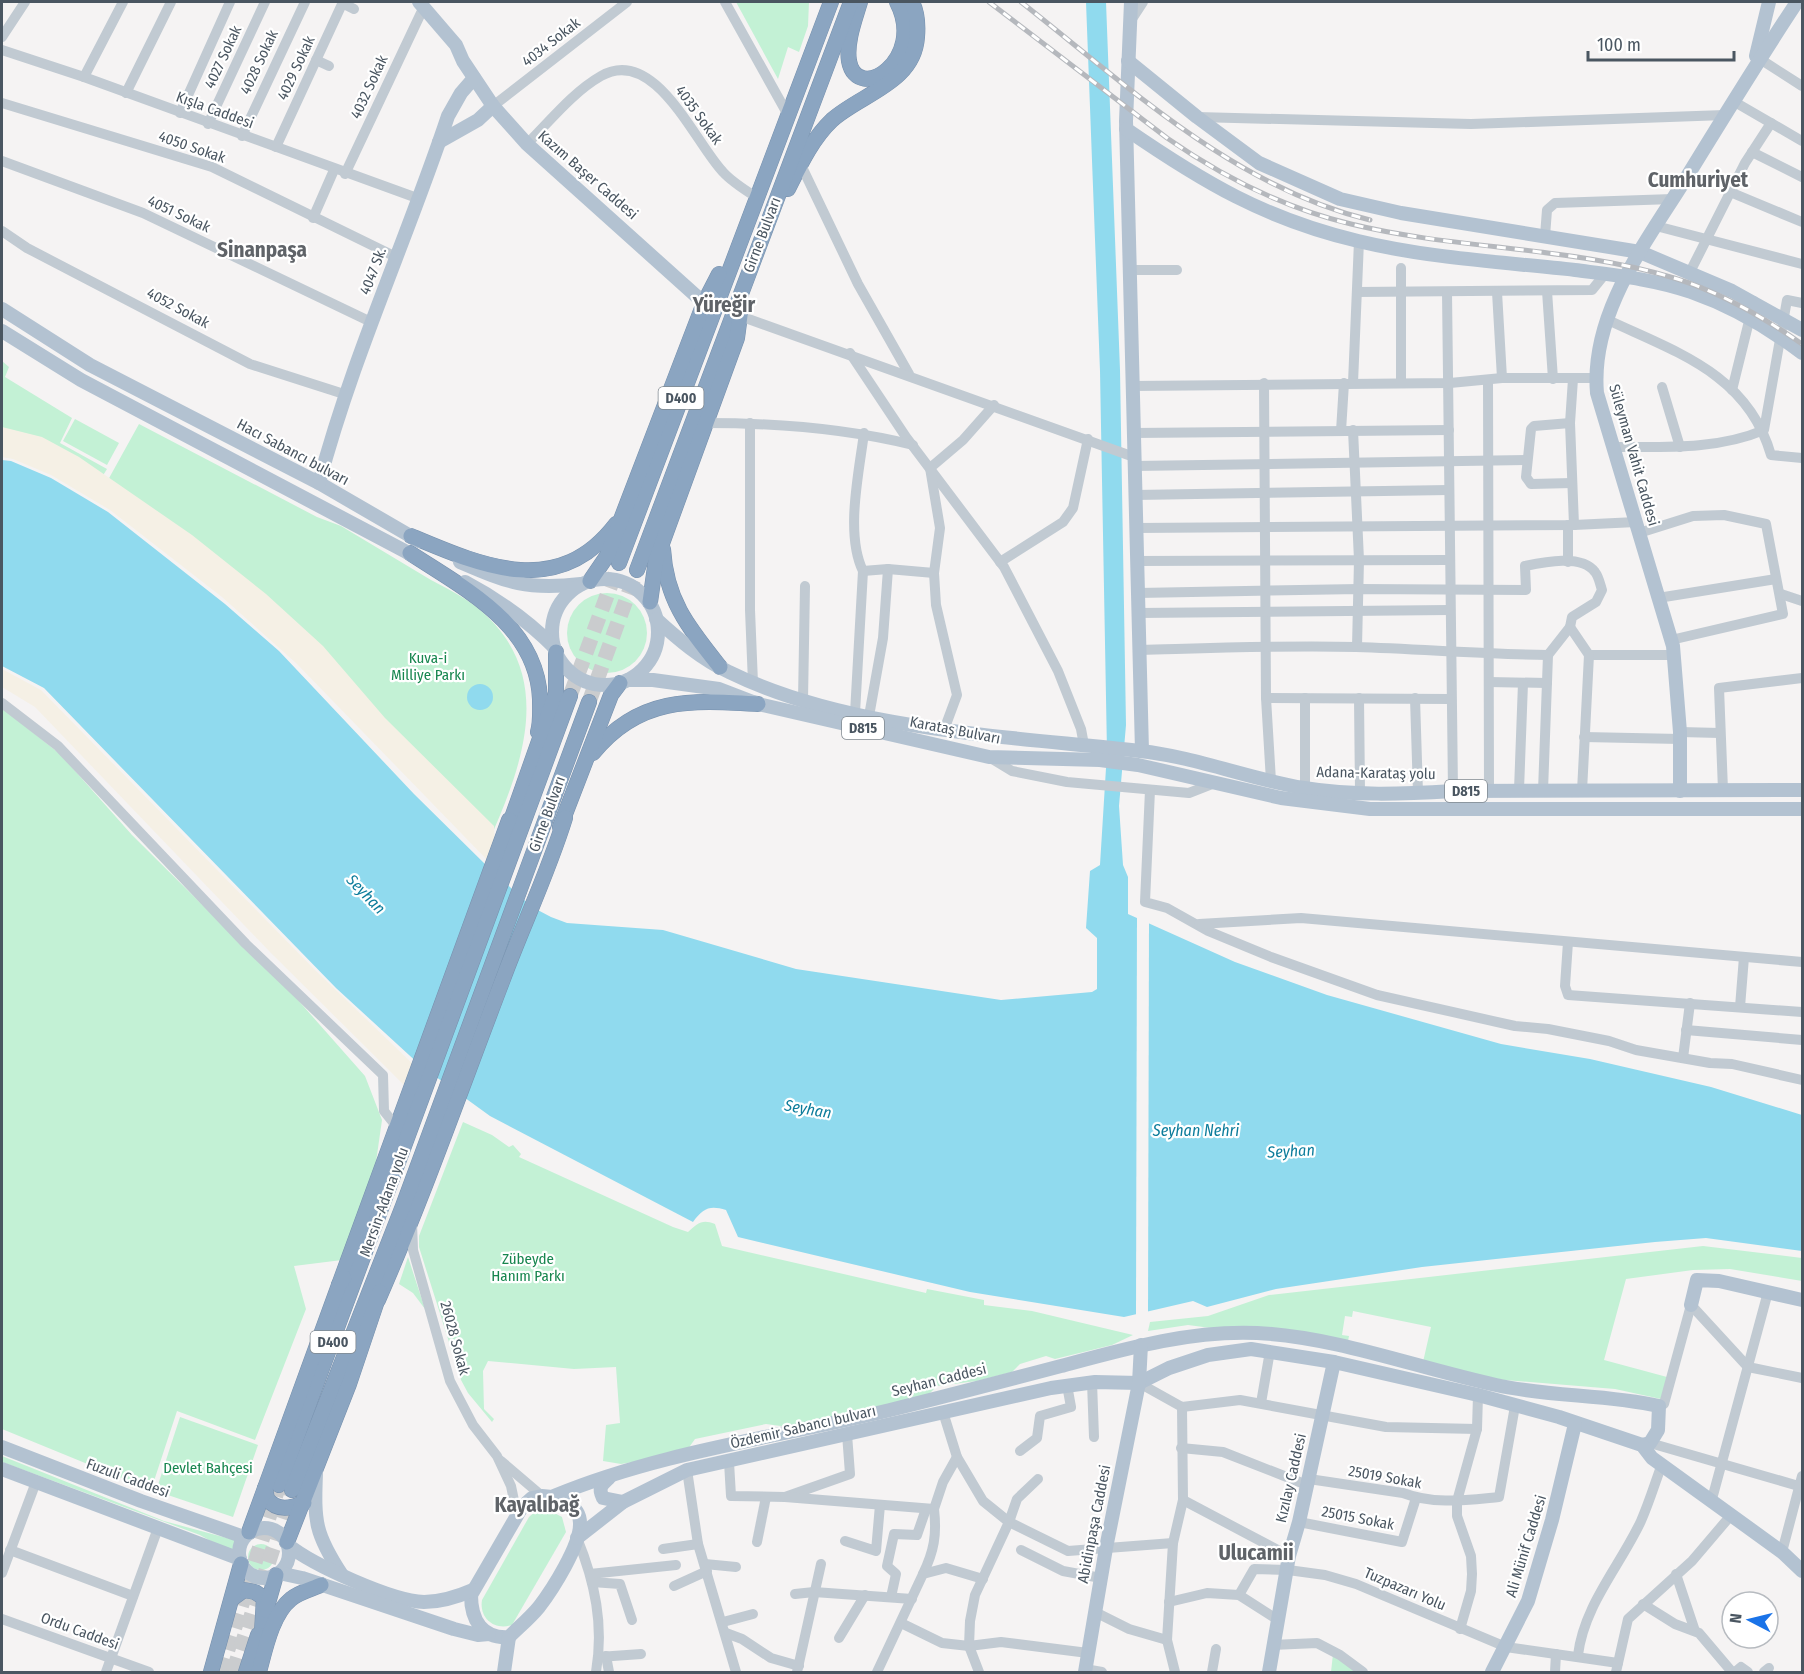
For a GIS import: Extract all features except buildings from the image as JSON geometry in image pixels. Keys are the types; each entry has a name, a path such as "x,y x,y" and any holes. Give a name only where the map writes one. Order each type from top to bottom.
{"highway":[{"path":"817,40 820,2"},
{"name":"Girne Bulvarı","path":"619,563 742,232 831,2"},
{"name":"Girne Bulvarı","path":"637,570 851,2"},
{"path":"860,2 849,49 851,69 859,76 877,77 888,72 917,42 918,26 912,2"},
{"path":"650,602 656,560 737,338 751,265 816,138 832,120 892,81 905,57 904,25 897,2"},
{"path":"585,583 607,556 704,303 742,232"},
{"path":"411,536 483,564 507,570 531,570 557,567 577,558 614,527 624,512"},
{"path":"663,542 666,572 677,611 720,667"},
{"path":"410,554 494,610 524,646 539,688 540,707 540,727 529,767"},
{"path":"247,1535 279,1488 339,1285 396,1126 409,1111 475,913 556,693 555,650"},
{"path":"513,928 515,918 565,818 611,694 624,681"},
{"name":"Girne Bulvarı","path":"489,919 570,696"},
{"path":"582,767 604,739 625,723 661,705 690,700 758,704"},
{"name":"Girne Bulvarı","path":"513,928 589,702"},
{"path":"489,919 487,905 501,863 509,820"},
{"name":"Mersin-Adana yolu","path":"279,1488 386,1198 409,1111 489,919"},
{"name":"Mersin-Adana yolu","path":"279,1488 440,1125 513,928"},
{"path":"287,1544 316,1472 378,1300 422,1190 440,1125"},
{"path":"339,1285 371,1219 386,1198"},
{"path":"378,1300 400,1227 403,1206"},
{"path":"279,1488 267,1499 277,1507 289,1508 304,1503"},
{"path":"211,1672 233,1598 240,1561"},
{"path":"246,1672 277,1574"},
{"path":"258,1672 275,1624 285,1606 291,1599 321,1585"},
{"path":"233,1598 244,1590 255,1592 264,1598 258,1672"}],"main road":[{"name":"Kazım Başer Caddesi","path":"411,2 420,7 456,45 493,106 527,144 704,303"},
{"path":"1131,2 1126,129 1132,459 1141,650 1138,750"},
{"path":"1736,96 1759,49 1770,2 1781,7 1798,3"},
{"path":"1736,96 1798,3"},
{"path":"1128,61 1259,163 1340,199 1401,213 1640,252 1754,301 1803,330"},
{"name":"4047 Sk.","path":"319,483 330,443 371,322 417,198 454,104 474,78"},
{"name":"Süleyman Vahit Caddesi","path":"1680,791 1680,736 1671,640 1597,393 1596,378 1600,340 1625,277 1736,96"},
{"path":"439,142 478,120 493,106"},
{"path":"1126,129 1192,174 1246,204 1310,228 1359,241 1448,255 1625,277 1690,291 1780,336 1803,353"},
{"name":"Hacı Sabancı bulvarı","path":"2,309 90,364 319,483 453,559 510,583 548,588 585,583"},
{"path":"2,331 81,380 497,599 532,625 555,650 567,669 585,681 604,685 624,681 650,660 658,640 656,619 650,602 624,582 605,578 585,583 565,597 557,610 552,628 555,650"},
{"name":"Karataş Bulvarı","path":"656,619 676,638 720,667 753,683 803,699 862,714 944,730 1084,745 1100,754 1137,765"},
{"name":"Karataş Bulvarı","path":"624,681 654,680 719,689 758,704 989,757 1100,754 1138,750"},
{"name":"Adana-Karataş yolu","path":"1138,750 1305,788 1360,792 1803,790"},
{"name":"Adana-Karataş yolu","path":"1137,765 1281,798 1370,809 1803,809"},
{"path":"1691,1305 1697,1280 1719,1281 1803,1300"},
{"name":"Seyhan Caddesi","path":"473,1590 522,1507 532,1498 548,1496 679,1457 887,1410 1141,1345 1207,1335 1256,1333 1338,1347 1498,1386 1635,1401 1659,1406"},
{"name":"Abidinpaşa Caddesi","path":"1085,1671 1106,1548 1139,1383 1141,1345"},
{"name":"Özdemir Sabancı bulvarı","path":"577,1538 623,1502 687,1470 1067,1385 1092,1382 1139,1383 1169,1368 1208,1355 1251,1349 1334,1362 1478,1395 1646,1444"},
{"name":"Kızılay Caddesi","path":"1269,1672 1288,1563 1334,1362"},
{"path":"1659,1406 1658,1430 1646,1444 1662,1464 1732,1514 1803,1571"},
{"name":"Ali Münif Caddesi","path":"1492,1672 1528,1601 1555,1509 1575,1424"},
{"name":"Fuzuli Caddesi","path":"2,1447 130,1497 247,1535"},
{"path":"2,1469 240,1561 249,1573 259,1578 277,1574 321,1585 454,1629 478,1635 489,1634"},
{"path":"316,1472 316,1527 326,1551 342,1575"},
{"path":"609,1478 601,1485 600,1491 603,1498 623,1502"},
{"path":"504,1672 509,1637 539,1607 573,1551 577,1538 580,1523 576,1511 563,1499 548,1496"},
{"path":"240,1561 247,1535 260,1528 270,1529 280,1534 287,1544 309,1559 397,1597 422,1602 456,1597 473,1590 471,1610 475,1622 489,1634 498,1638 509,1637"},
{"path":"277,1574 288,1561 287,1544"}],"street":[{"path":"2,37 25,2"},
{"path":"84,77 123,2"},
{"path":"126,93 171,2"},
{"path":"180,113 230,2"},
{"name":"4027 Sokak","path":"208,124 265,2"},
{"name":"4028 Sokak","path":"242,136 305,2"},
{"path":"343,2 354,9"},
{"name":"4029 Sokak","path":"276,147 343,2"},
{"name":"4034 Sokak","path":"493,106 627,2"},
{"path":"725,2 788,116"},
{"path":"1130,23 1143,2"},
{"name":"4032 Sokak","path":"313,218 340,172 420,7"},
{"name":"Kışla Caddesi","path":"2,50 84,77 340,172 417,198"},
{"path":"1760,59 1803,86"},
{"path":"316,60 329,66"},
{"name":"4035 Sokak","path":"527,144 576,96 601,76 616,69 638,75 657,85 673,100 694,135 724,174 756,197"},
{"path":"1736,96 1771,123 1803,141"},
{"name":"4050 Sokak","path":"2,103 212,167 396,257"},
{"path":"1197,117 1471,124 1725,115"},
{"path":"1690,272 1730,192 1771,123"},
{"path":"1752,152 1803,177"},
{"name":"4051 Sokak","path":"2,161 143,213 371,322"},
{"path":"801,165 858,284 909,375"},
{"path":"1730,192 1803,222"},
{"path":"1545,236 1547,210 1555,203 1673,199"},
{"path":"1656,226 1803,264"},
{"name":"4052 Sokak","path":"2,231 27,248 250,364 347,395"},
{"path":"1341,431 1357,292 1359,241"},
{"path":"1401,268 1401,383"},
{"path":"1129,270 1178,270"},
{"path":"1357,292 1592,290 1605,274"},
{"path":"1547,291 1553,379"},
{"path":"1447,292 1450,383 1449,653 1453,791"},
{"path":"1497,292 1502,378"},
{"path":"1764,430 1787,300 1803,303"},
{"path":"1732,390 1754,301"},
{"path":"740,316 850,353 1090,440 1132,459 1265,463 1526,460"},
{"path":"1608,320 1686,354 1723,379 1764,430 1771,454 1803,458"},
{"path":"850,353 913,445 1000,562 1058,671 1081,729 1084,745"},
{"path":"1132,386 1450,383 1502,378 1573,380 1596,378"},
{"path":"1488,380 1490,462 1488,525 1489,791"},
{"path":"1568,562 1571,525 1570,423 1573,380"},
{"path":"1264,383 1267,527 1266,698 1272,781"},
{"path":"1662,387 1680,447"},
{"path":"930,468 963,440 994,405"},
{"path":"706,423 750,423 864,433 913,445"},
{"path":"750,423 750,610 753,683"},
{"path":"1570,423 1534,426 1531,429 1526,477 1531,484 1572,483"},
{"path":"1353,430 1357,462 1359,560 1357,647"},
{"path":"1133,434 1449,430"},
{"path":"1614,447 1680,447 1741,440 1764,430"},
{"path":"862,714 863,571 858,561 855,504 864,433"},
{"path":"1000,562 1063,522 1073,508 1090,440"},
{"path":"930,468 940,528 934,573 936,605 957,695 944,730"},
{"path":"1135,495 1449,490"},
{"path":"1136,528 1358,525 1638,527 1693,516 1724,515 1766,524 1783,614 1671,640"},
{"path":"1137,561 1449,560"},
{"path":"1138,593 1449,588 1526,590 1525,566 1568,562 1589,566 1597,574 1602,590 1596,602 1572,616 1570,627 1548,655 1543,791"},
{"path":"863,571 888,569 934,573"},
{"path":"862,714 883,638 888,569"},
{"path":"1658,598 1776,579"},
{"path":"803,699 805,586"},
{"path":"1781,594 1803,601"},
{"path":"1138,613 1449,610"},
{"path":"1570,627 1589,655 1582,791"},
{"path":"1141,650 1266,646 1357,647 1449,653 1548,655"},
{"path":"1589,655 1673,655"},
{"path":"1722,790 1719,688 1803,678"},
{"path":"1489,682 1547,683"},
{"path":"1519,790 1523,682"},
{"path":"1266,698 1450,699"},
{"path":"1305,698 1305,788"},
{"path":"1359,698 1360,792"},
{"path":"1415,698 1418,793"},
{"path":"2,703 58,746 246,944 383,1075 384,1111 396,1126"},
{"path":"1584,737 1680,736 1720,733"},
{"path":"989,757 1012,771 1043,779 1189,793 1217,782"},
{"path":"1150,790 1144,902 1167,908 1196,924 1320,976 1377,995 1515,1026 1548,1029 1609,1041 1636,1050 1732,1064 1803,1080"},
{"path":"1196,924 1301,918 1803,962"},
{"path":"1568,942 1565,986 1568,995 1803,1012"},
{"path":"1740,1007 1744,957"},
{"path":"1683,1058 1690,1003"},
{"path":"1686,1030 1803,1040"},
{"name":"26028 Sokak","path":"422,1190 412,1222 414,1250 450,1381 472,1425 497,1456 511,1486 517,1515"},
{"path":"1712,1499 1768,1292"},
{"path":"1691,1305 1748,1367 1803,1378"},
{"path":"1659,1406 1664,1404 1691,1305"},
{"path":"1261,1402 1270,1352"},
{"path":"1092,1382 1094,1437"},
{"path":"1139,1383 1182,1407 1240,1400 1261,1402 1322,1417 1386,1427 1477,1429"},
{"path":"1020,1451 1037,1438 1040,1416 1071,1407 1067,1385"},
{"path":"1460,1629 1471,1591 1472,1574 1471,1556 1457,1516 1457,1502 1477,1429 1478,1395"},
{"name":"25019 Sokak","path":"1181,1448 1223,1452 1308,1482 1457,1502 1499,1497 1515,1406"},
{"path":"1175,1672 1167,1640 1173,1543 1183,1500 1182,1407"},
{"path":"942,1412 957,1456 983,1501 1009,1522 1068,1551 1173,1543"},
{"path":"785,1497 850,1474 847,1434"},
{"path":"1646,1444 1722,1466 1802,1483 1782,1552"},
{"path":"497,1456 548,1496"},
{"path":"891,1597 896,1574 887,1566 894,1534 917,1535 957,1456"},
{"path":"729,1462 731,1496 785,1497 930,1509"},
{"path":"1578,1655 1586,1617 1641,1521 1662,1464"},
{"path":"687,1470 699,1544 725,1627 736,1672"},
{"path":"979,1672 969,1646 970,1621 975,1595 1009,1522 1017,1499 1038,1479"},
{"path":"2,1573 36,1482"},
{"path":"757,1542 766,1497"},
{"name":"25015 Sokak","path":"1299,1522 1402,1542 1416,1498"},
{"path":"1183,1500 1288,1563"},
{"path":"845,1541 876,1551 880,1505"},
{"path":"877,1672 934,1551 937,1531 930,1509"},
{"path":"1617,1668 1628,1619 1676,1574 1732,1514"},
{"path":"106,1672 158,1528"},
{"path":"577,1538 591,1578 603,1656 609,1672"},
{"path":"663,1549 699,1544"},
{"path":"10,1550 133,1596"},
{"path":"1021,1550 1063,1571 1101,1578"},
{"name":"Tuzpazarı Yolu","path":"1239,1595 1254,1569 1288,1563 1356,1584 1506,1647 1578,1655 1617,1668"},
{"path":"725,1627 771,1658 798,1669 821,1564"},
{"path":"591,1578 676,1565"},
{"path":"675,1586 706,1567 736,1567"},
{"path":"923,1575 946,1568 983,1579"},
{"path":"1676,1574 1695,1631"},
{"path":"591,1578 620,1584 632,1620"},
{"path":"795,1594 814,1592 912,1599"},
{"path":"1169,1602 1207,1593 1239,1595 1278,1620"},
{"path":"839,1638 866,1595"},
{"path":"1643,1604 1675,1624 1695,1631 1734,1672 1741,1667 1748,1672"},
{"path":"1095,1612 1129,1629 1167,1640"},
{"path":"725,1627 753,1614"},
{"name":"Ordu Caddesi","path":"2,1619 149,1672"},
{"path":"901,1623 942,1643 969,1646 1001,1642 1088,1653"},
{"path":"1272,1645 1317,1643 1340,1655 1363,1672"},
{"path":"1212,1672 1216,1649"},
{"path":"603,1656 641,1654"},
{"path":"1555,1672 1556,1654"},
{"path":"596,1672 603,1656"},
{"path":"1085,1671 1102,1672"}],"green space":[{"path":"736,2 809,2 808,26 799,52 788,47 778,79"},
{"path":"2,361 9,367 5,377 72,418 60,443 107,469 102,477 2,435"},
{"path":"75,419 119,443 107,465 63,441"},
{"name":"Kuva-i Milliye Parkı","path":"139,424 317,517 341,526 465,599 501,632 517,659 525,688 526,719 522,750 513,781 488,843 408,757 103,489"},
{"path":"599,593 615,593 636,604 647,625 647,641 636,662 615,673 599,673 585,667 573,655 567,641 567,625 573,611 585,599"},
{"path":"2,708 60,754 132,835 297,999 365,1076 382,1120 375,1169 342,1260 294,1266 306,1309 255,1440 177,1411 151,1490 2,1429"},
{"name":"Zübeyde Hanım Parkı","path":"463,1122 492,1135 509,1147 513,1145 521,1154 519,1157 673,1227 688,1232 700,1223 715,1224 722,1246 926,1293 927,1289 984,1300 984,1305 1032,1311 1133,1335 1112,1345 1055,1359 1046,1356 1020,1364 1012,1372 977,1381 937,1386 926,1397 788,1427 766,1424 695,1439 685,1453 621,1464 603,1461 606,1425 620,1423 616,1367 574,1369 488,1361 483,1371 484,1409 494,1419 492,1422 468,1393 461,1380 419,1247 419,1236"},
{"path":"1703,1246 1802,1258 1802,1281 1730,1269 1693,1270 1626,1279 1604,1360 1667,1377 1661,1399 1615,1389 1480,1378 1423,1362 1431,1327 1353,1311 1352,1317 1345,1316 1342,1335 1349,1336 1347,1346 1188,1325 1148,1331 1150,1322 1208,1316 1269,1295"},
{"path":"408,1257 425,1309 413,1293 399,1284"},
{"name":"Devlet Bahçesi","path":"180,1417 258,1445 233,1517 156,1491"},
{"path":"2,1456 164,1521 238,1541 232,1553 200,1535 2,1462"},
{"path":"538,1509 547,1509 562,1517 566,1532 512,1625 499,1626 489,1622 485,1617 482,1600 529,1517"},
{"path":"261,1544 270,1548 274,1557 270,1566 261,1570 252,1566 248,1557 252,1548"},
{"path":"1333,1654 1359,1672 1331,1672"}],"sand":[{"path":"2,427 42,437 79,457 192,535 266,594 323,646 385,718 494,826 496,861 494,867 296,663 222,597 110,510 51,475 13,459 2,457"},
{"path":"2,669 41,690 316,971 416,1067 409,1090 269,951 35,707 2,687"}],"water":[{"name":"Seyhan Nehri","path":"1086,2 1106,2 1120,370 1126,725 1119,806 1123,865 1128,877 1128,914 1235,962 1327,995 1501,1044 1590,1059 1711,1087 1802,1115 1802,1251 1706,1238 1655,1242 1422,1267 1276,1289 1207,1307 1193,1301 1124,1317 970,1292 738,1237 726,1210 707,1209 693,1222 490,1116 421,1066 336,988 44,688 2,666 2,460 11,461 51,478 108,512 225,604 279,651 414,794 488,867 532,907 551,917 567,923 663,930 796,969 1001,1000 1092,992 1097,989 1097,938 1086,928 1090,871 1100,865 1107,752 1100,371"},
{"path":"480,684 489,688 493,697 489,706 480,710 471,706 467,697 471,688"}],"pier":[{"path":"1137,915 1149,921 1148,1315 1136,1317"}],"tunnel":[{"path":"570,696 619,563"},
{"path":"589,702 637,570"},
{"path":"221,1672 279,1485"},
{"path":"233,1672 292,1490"}],"railway":[{"path":"989,2 1167,138 1210,166 1278,200 1326,217 1391,232 1594,260 1674,278 1708,290 1741,306 1802,344"},
{"path":"1021,2 1143,99 1228,159 1273,184 1320,205 1370,220"}],"district":[{"name":"Cumhuriyet","path":"1698,180"},
{"name":"Sinanpaşa","path":"262,250"},
{"name":"Yüreğir","path":"724,305"},
{"name":"Kayalıbağ","path":"537,1505"},
{"name":"Ulucamii","path":"1256,1553"}],"water label":[{"name":"Seyhan","path":"366,894"},
{"name":"Seyhan","path":"808,1109"},
{"name":"Seyhan","path":"1291,1151"}]}
